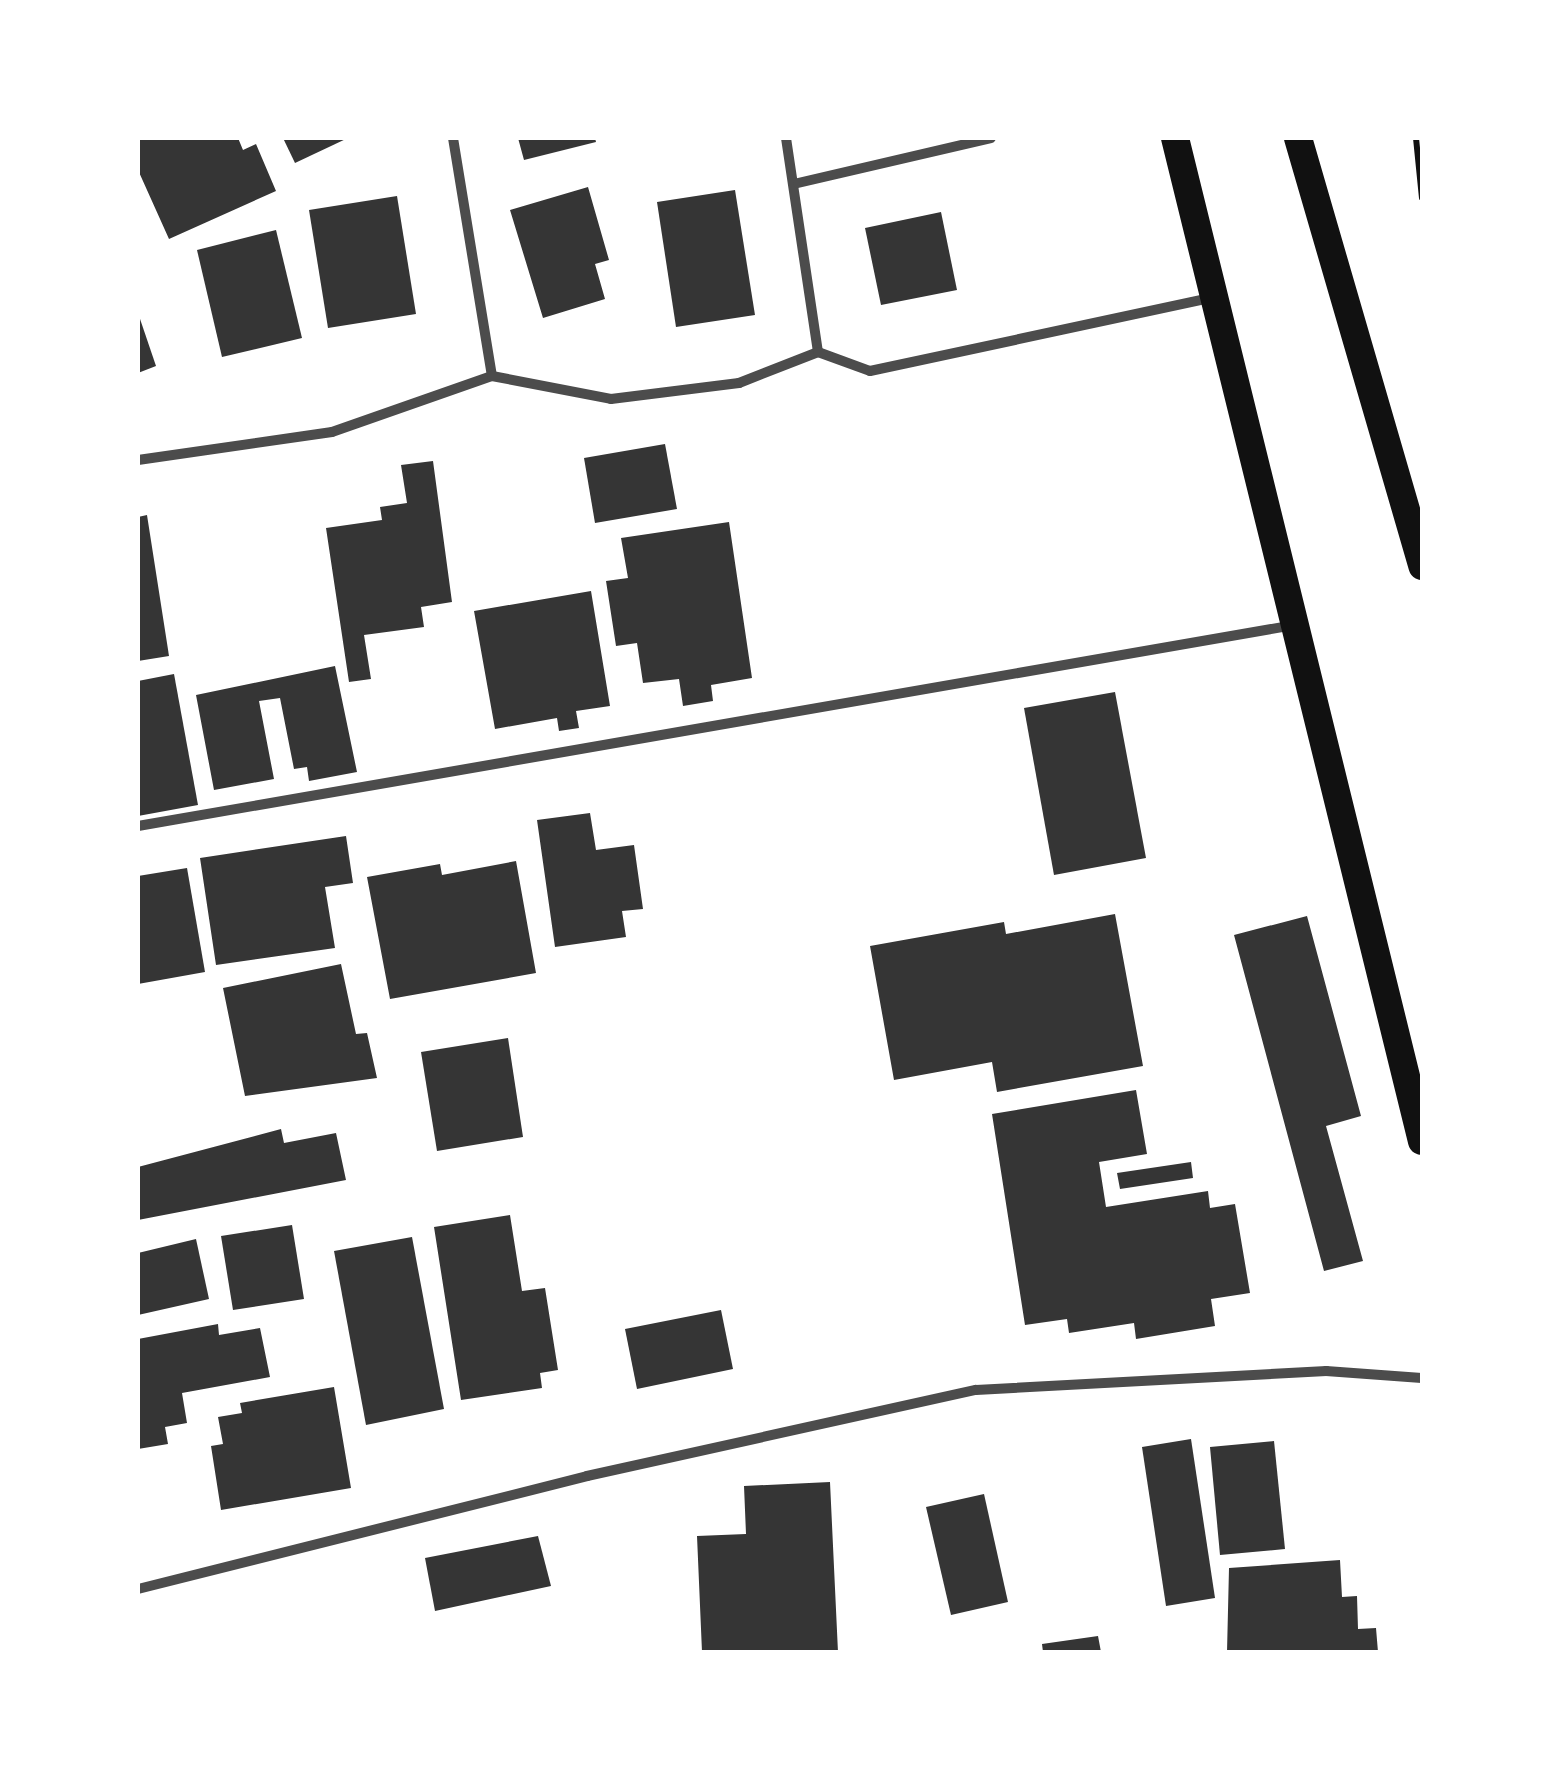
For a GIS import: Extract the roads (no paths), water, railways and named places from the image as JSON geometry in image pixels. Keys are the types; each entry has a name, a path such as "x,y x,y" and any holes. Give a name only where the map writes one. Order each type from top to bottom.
{"highway":[{"path":"1175,138 1298,624 1422,1141"},
{"path":"1298,138 1422,566"}],"street":[{"path":"453,138 492,376"},
{"path":"786,138 798,182 818,352"},
{"path":"798,182 991,138"},
{"path":"138,460 332,432 492,376 610,399 740,383 818,352 870,371 1215,297"},
{"path":"138,826 1298,624"},
{"path":"138,1589 587,1476 976,1390 1326,1371 1422,1378"}]}
